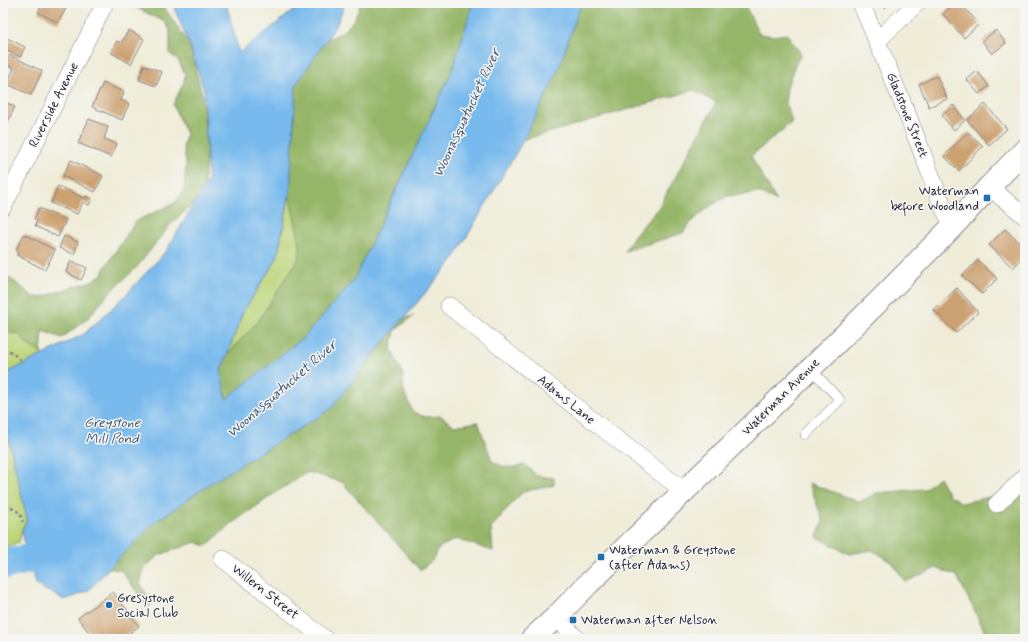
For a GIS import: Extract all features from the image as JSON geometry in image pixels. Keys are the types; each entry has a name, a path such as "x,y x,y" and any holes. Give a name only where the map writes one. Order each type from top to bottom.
{"main road":[{"name":"Waterman Avenue","path":"532,639 880,300 1025,150"}],"street":[{"name":"Riverside Avenue","path":"3,207 105,3"},
{"name":"Gladstone Street","path":"861,3 906,111 944,209 953,226"},
{"path":"877,41 917,3"},
{"path":"989,187 1025,216"},
{"name":"Adams Lane","path":"449,306 596,423 685,491"},
{"path":"997,504 1025,477"},
{"name":"Willern Street","path":"223,559 325,639"},
{"path":"556,617 578,639"}],"lane":[{"path":"805,434 840,400 810,368"}],"path":[{"path":"3,350 10,351 23,362"},
{"path":"3,499 7,505 20,513 23,522"}],"green space":[{"path":"127,3 161,3 189,44 202,95 207,148 203,195 170,225 137,267 110,292 87,319 62,338 42,331 41,353 28,345 19,334 3,332 3,273 35,298 37,296 38,298 92,281 102,274 136,221 175,203 184,190 186,163 183,147 186,134 173,105 184,82 185,74 178,60 170,54 170,30 165,22"},
{"path":"359,3 488,3 472,44 434,107 423,137 389,203 379,239 359,275 298,347 233,406 218,392 217,375 225,357 258,321 299,258 300,244 274,123 303,48 326,40 347,28 352,22 359,8"},
{"path":"573,3 744,3 759,34 773,36 787,34 801,54 788,84 786,97 786,103 792,122 751,156 777,202 757,192 728,196 712,205 693,220 683,233 625,251 631,240 659,207 716,103 694,90 493,148"},
{"path":"290,193 368,206 395,193 354,280 221,371 243,312 277,258"},
{"path":"3,273 44,305 41,356 3,375"},
{"path":"413,316 395,331 391,349 403,374 404,392 413,412 425,417 441,416 454,426 478,422 492,461 508,467 525,465 537,476 554,478 554,485 523,492 491,528 493,551 456,539 440,547 431,562 420,570 342,482 308,472 231,524 206,546 196,542 159,555 144,568 140,584 151,600 151,606 147,606 121,570 101,567 387,323"},
{"path":"3,415 27,519 19,542 3,548"},
{"path":"939,477 949,495 962,503 1003,494 1016,484 1025,499 1025,639 982,639 984,630 957,576 936,568 905,582 892,562 872,550 849,554 817,537 823,521 809,483 860,502 876,493 925,489"}],"water":[{"name":"Greystone Mill Pond","path":"172,3 226,3 239,53 303,3 345,3 337,24 296,85 290,193 277,258 243,312 221,371 226,399 304,337 354,280 452,71 473,3 581,3 556,76 520,146 453,260 368,361 331,409 211,483 154,523 88,591 65,600 36,585 28,559 22,530 27,519 3,415 3,375 84,334 123,298 167,250 208,180 204,90 191,48"}],"building":[{"path":"43,3 69,3 58,23 38,12"},
{"path":"879,3 890,3 885,8"},
{"path":"955,3 960,3 979,24 964,38 943,14"},
{"path":"129,30 144,39 131,64 110,52 117,41 121,43"},
{"path":"996,30 1006,43 992,54 982,41"},
{"path":"7,38 25,47 20,57 3,49 3,45"},
{"path":"10,55 42,71 31,95 7,84 14,68 5,64"},
{"path":"144,65 162,72 156,86 139,80"},
{"path":"977,71 989,86 979,94 967,80"},
{"path":"937,76 947,99 929,107 919,84"},
{"path":"103,83 124,92 121,100 129,104 122,120 92,107"},
{"path":"3,101 15,107 3,131"},
{"path":"985,104 1007,129 989,145 967,120"},
{"path":"953,105 965,120 954,130 942,116"},
{"path":"89,119 108,127 104,139 117,144 111,157 78,143"},
{"path":"968,132 983,146 959,171 944,156"},
{"path":"71,160 103,176 95,192 63,176"},
{"path":"58,186 85,198 86,196 92,199 89,205 83,202 77,214 51,203"},
{"path":"39,208 66,220 58,237 35,226 37,220 34,219"},
{"path":"1005,229 1025,248 1025,255 1013,268 989,245"},
{"path":"24,234 55,250 45,270 17,255 19,251 16,250"},
{"path":"64,236 78,242 74,254 59,248"},
{"path":"978,260 997,279 982,294 962,276"},
{"path":"71,261 87,268 81,280 66,272"},
{"path":"957,288 978,312 956,333 934,310"},
{"name":"Gresystone Social Club","path":"113,592 139,626 122,639 94,639 78,618"}],"waterway":[{"name":"Woonasquatucket River","path":"3,565 28,559 66,546"}],"place":[{"name":"Waterman before Woodland","path":"987,198"},
{"name":"Waterman & Greystone (after Adams)","path":"601,557"},
{"name":"Gresystone Social Club","path":"109,605"},
{"name":"Waterman after Nelson","path":"573,620"}]}
